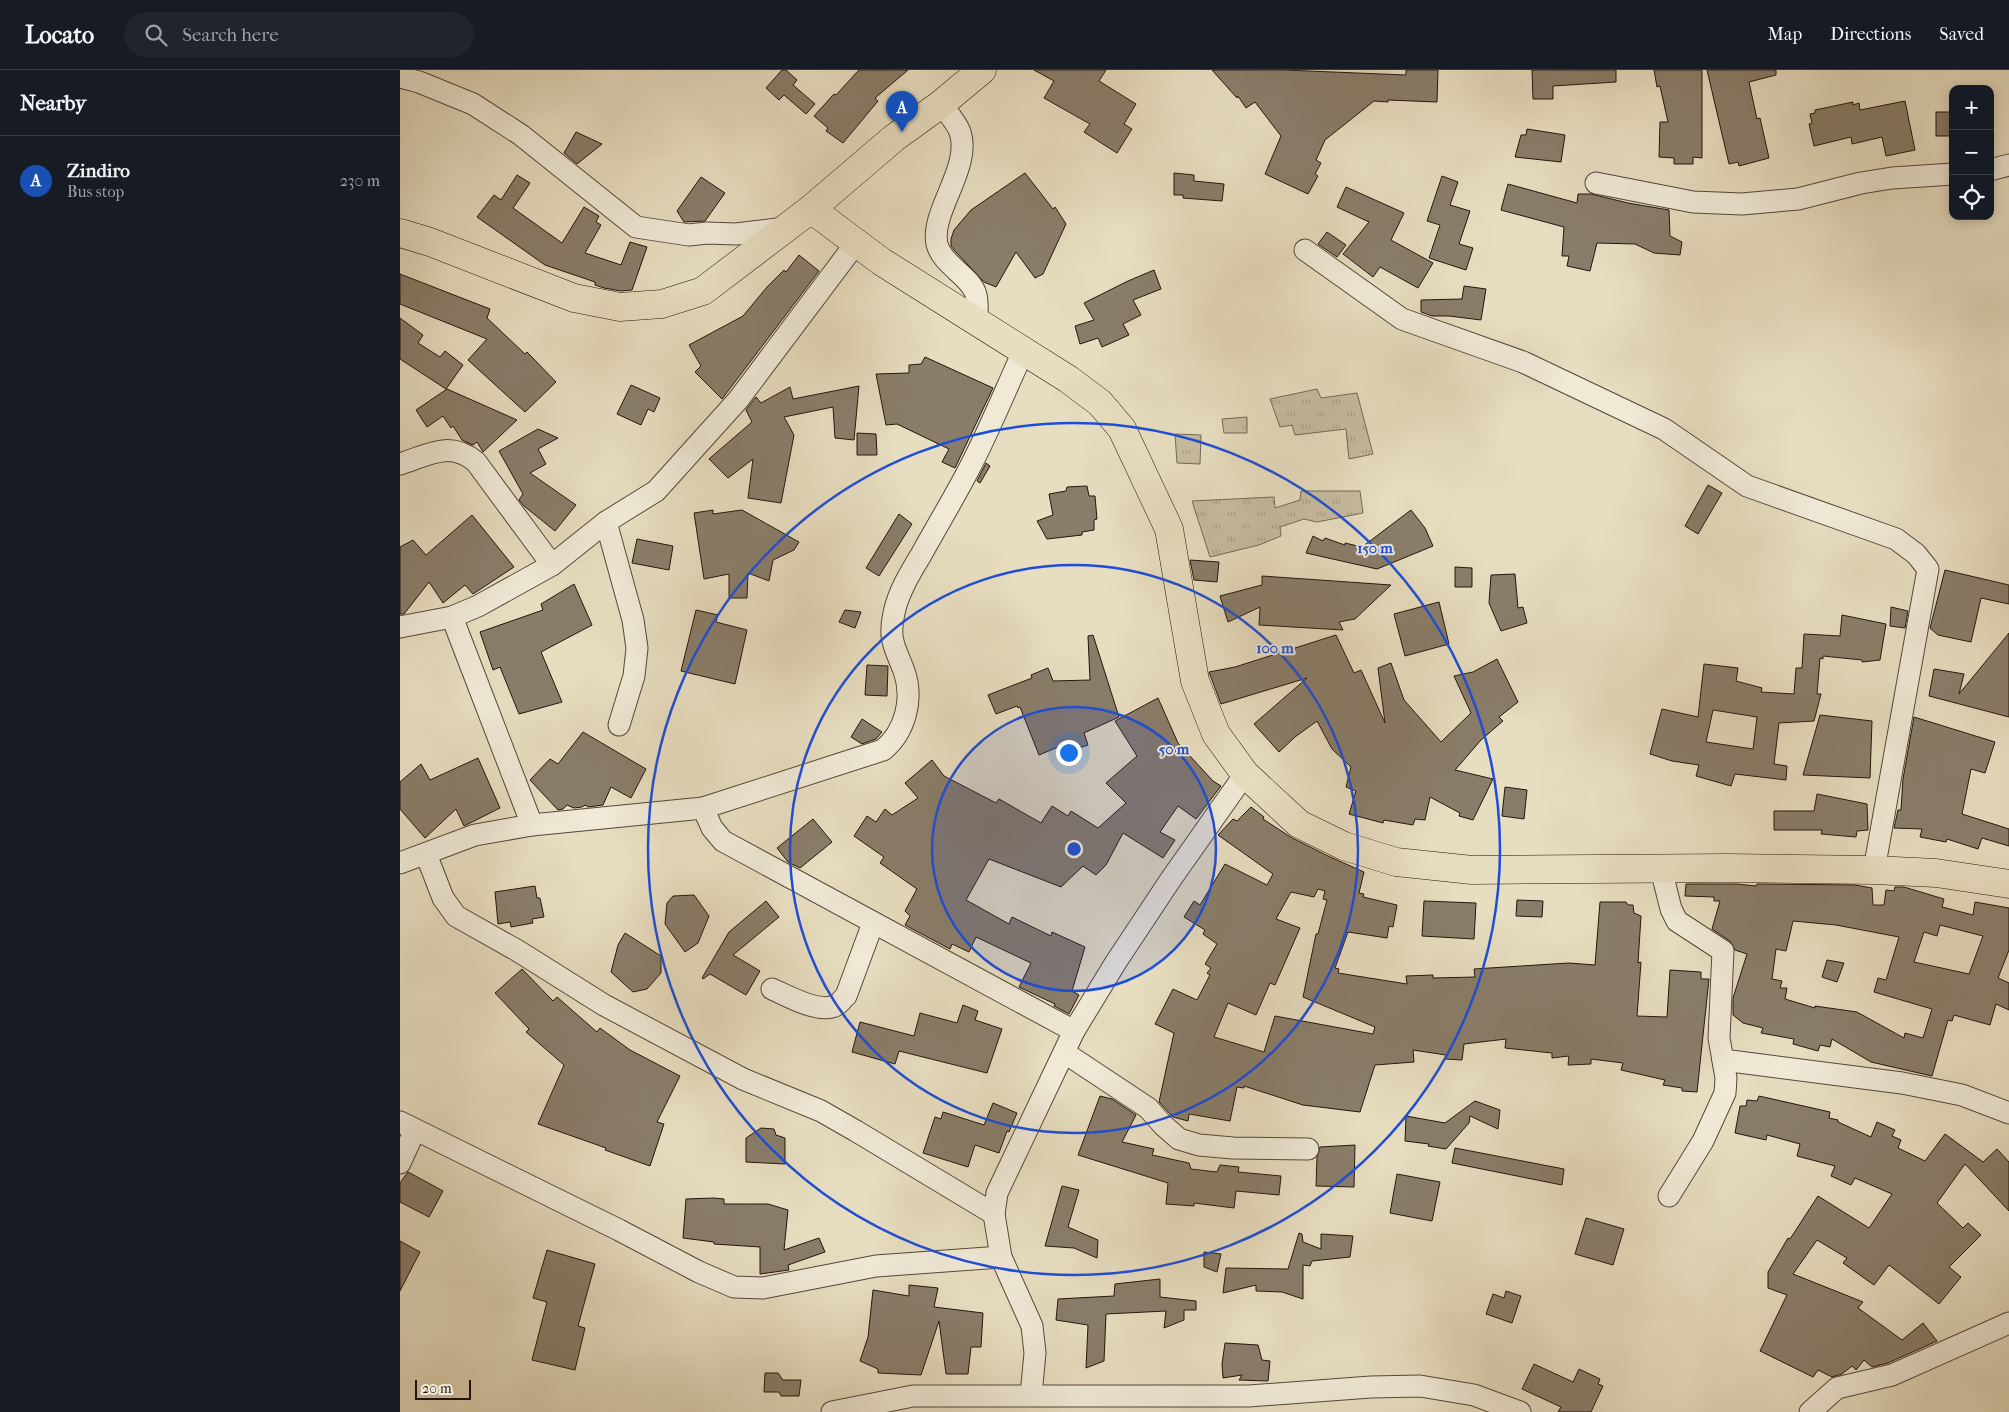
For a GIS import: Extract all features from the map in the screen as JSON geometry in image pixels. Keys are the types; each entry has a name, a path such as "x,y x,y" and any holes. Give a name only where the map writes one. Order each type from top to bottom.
{"main road":[{"path":"400,233 430,242 574,298 620,307 662,304 703,291 811,209 894,138 941,104 982,70"},
{"path":"811,209 882,262 1022,352 1068,379 1100,403 1122,429 1169,529 1195,681 1216,734 1245,774 1299,824 1344,846 1396,862 1472,870 1874,870 1936,873 2009,884"}],"street":[{"path":"400,77 419,82 473,104 521,135 636,227 689,235 707,233 736,234 785,228"},
{"path":"941,104 960,132 962,151 937,231 937,244 945,259 971,284 976,294 977,322"},
{"path":"1994,169 2009,165"},
{"path":"1596,184 1693,202 1742,204 1798,199 1861,183 1892,178 1949,174"},
{"path":"400,627 452,617 478,606 552,565 606,522 656,491 738,400 856,243"},
{"path":"1305,250 1402,319 1523,362 1664,429 1747,486 1896,539 1916,554 1928,569 1874,870"},
{"path":"400,863 475,835 532,825 703,808 866,757 883,750 893,742 903,726 908,699 904,673 890,633 894,611 908,578 970,468 1022,352"},
{"path":"400,464 444,449 460,451 470,457 476,462 552,565"},
{"path":"606,522 633,620 637,648 634,676 619,725"},
{"path":"452,617 532,825"},
{"path":"1031,1395 1035,1353 1032,1326 1001,1257 994,1214 997,1192 1074,1032 1116,962 1171,879 1245,774"},
{"path":"703,808 712,828 723,840 1074,1032"},
{"path":"426,854 442,898 456,916 518,951 613,1010 743,1079 821,1111 994,1214"},
{"path":"1661,869 1671,909 1677,921 1723,951 1719,1038 1726,1078 1725,1093 1703,1141 1669,1196"},
{"path":"772,989 825,1009 837,1005 846,996 873,923"},
{"path":"1065,1053 1148,1108 1179,1139 1199,1145 1233,1148 1308,1149"},
{"path":"1723,1060 1902,1083 1962,1095 2009,1113"},
{"path":"400,1163 408,1126 619,1230 699,1272 734,1287 763,1288 876,1266 1001,1257"},
{"path":"1810,1412 1836,1388 1892,1375 2009,1323"},
{"path":"832,1412 914,1396 1249,1396 1371,1387 1420,1386 1474,1395 1520,1412"},
{"path":"1464,1393 1485,1412"}],"green space":[{"path":"1317,389 1321,398 1357,393 1373,454 1349,459 1346,429 1295,435 1292,425 1280,427 1270,399"},
{"path":"1247,417 1247,433 1224,433 1222,419"},
{"path":"1175,434 1201,435 1200,464 1177,463"},
{"path":"1301,491 1360,491 1363,513 1317,522 1304,519 1280,527 1281,536 1259,545 1210,557 1192,501 1274,497 1275,508 1300,500"}],"building":[{"path":"782,70 786,70 797,80 793,85 815,104 806,114 784,95 779,100 766,88"},
{"path":"859,70 908,70 875,98 878,101 843,143 826,131 828,128 814,116"},
{"path":"1034,70 1106,70 1099,81 1136,104 1124,124 1132,129 1117,153 1084,132 1090,124 1044,98 1054,81"},
{"path":"1212,70 1284,70 1406,75 1406,70 1438,70 1437,102 1374,101 1325,140 1316,160 1321,163 1315,174 1318,176 1308,194 1265,174 1281,136 1255,102 1246,108 1238,96 1237,98"},
{"path":"1532,70 1616,70 1616,82 1553,86 1553,99 1533,99"},
{"path":"1654,70 1702,70 1702,158 1693,157 1693,164 1674,164 1674,158 1659,157 1660,122 1668,122 1660,86 1657,87"},
{"path":"1707,70 1776,70 1776,75 1749,82 1757,119 1760,118 1769,158 1739,166 1738,162 1729,164"},
{"path":"1905,101 1915,150 1886,156 1882,137 1852,144 1851,137 1814,146 1809,124 1812,123 1810,114 1815,113 1815,110 1853,102 1853,105 1859,103 1860,110"},
{"path":"1936,112 1949,112 1949,136 1936,136"},
{"path":"1527,129 1565,135 1561,162 1515,157 1521,135 1526,135"},
{"path":"576,132 602,144 577,164 564,153"},
{"path":"1025,173 1053,209 1055,207 1066,224 1043,274 1035,278 1016,252 996,287 984,282 954,250 951,246 951,239 954,230 971,210"},
{"path":"1174,173 1194,175 1194,181 1224,184 1222,201 1183,198 1183,195 1174,195"},
{"path":"517,175 530,183 513,208 562,243 584,207 599,216 596,222 601,225 585,253 621,265 630,242 647,247 632,290 621,291 604,288 595,285 595,282 545,265 477,217 494,195 501,200"},
{"path":"1442,176 1458,182 1450,205 1470,211 1459,244 1473,248 1466,270 1429,258 1440,225 1427,221"},
{"path":"701,177 725,193 705,221 684,222 677,211"},
{"path":"1508,184 1577,203 1578,194 1591,194 1669,210 1670,236 1682,242 1680,255 1654,253 1635,244 1597,243 1590,271 1567,266 1569,256 1562,256 1564,227 1501,210"},
{"path":"1346,187 1404,213 1391,240 1433,263 1418,288 1380,267 1373,277 1343,254 1369,222 1337,207"},
{"path":"1327,232 1346,245 1337,257 1318,244"},
{"path":"799,255 819,271 722,399 695,372 701,366 689,345 743,316 767,287 784,270 786,272"},
{"path":"1154,270 1161,289 1133,300 1141,315 1123,324 1129,335 1102,347 1098,338 1080,344 1075,326 1094,320 1084,303"},
{"path":"400,274 490,309 487,318 525,354 527,352 556,382 525,412 468,360 487,339 400,304"},
{"path":"1464,286 1486,289 1481,320 1432,316 1421,312 1421,300 1462,299"},
{"path":"400,318 423,335 418,343 440,357 445,351 463,365 446,389 400,359"},
{"path":"925,357 993,388 955,468 942,462 949,449 897,424 886,425 876,374 909,373 909,365 921,364"},
{"path":"631,385 660,398 654,412 648,409 641,425 617,414"},
{"path":"859,386 854,440 835,438 833,407 784,417 794,435 781,503 748,498 753,459 728,478 709,459 752,422 746,410 756,397 761,403 790,387 793,399"},
{"path":"447,389 517,420 483,452 477,442 473,445 462,440 453,426 451,428 443,416 427,427 416,410"},
{"path":"538,429 558,438 538,449 546,464 530,473 576,505 555,531 519,500 523,494 499,451"},
{"path":"857,433 876,434 877,455 857,455"},
{"path":"986,463 990,466 980,483 977,481"},
{"path":"1708,485 1722,493 1698,534 1685,526"},
{"path":"1087,486 1089,496 1095,496 1097,519 1094,520 1094,530 1082,532 1082,535 1047,539 1037,521 1053,515 1049,494 1066,491 1067,487"},
{"path":"713,510 713,514 742,510 799,542 794,550 773,560 769,581 748,573 747,598 729,598 729,574 704,579 694,513"},
{"path":"1411,510 1425,528 1433,546 1377,569 1306,553 1313,536 1323,541 1325,538 1345,545 1345,543 1362,547"},
{"path":"899,514 912,524 879,576 866,568"},
{"path":"472,515 514,567 473,594 465,585 443,603 429,582 404,614 400,614 400,547 413,540 426,555"},
{"path":"637,539 673,546 669,570 632,563"},
{"path":"1190,560 1219,562 1217,582 1194,580"},
{"path":"1455,567 1472,568 1472,587 1455,587"},
{"path":"1945,570 2009,585 2009,604 1981,598 1971,642 1938,635 1930,628"},
{"path":"1515,574 1518,608 1523,607 1527,623 1501,631 1489,603 1491,575"},
{"path":"1262,576 1391,585 1355,619 1339,622 1343,630 1259,625 1260,607 1228,622 1220,596 1262,585"},
{"path":"574,584 592,625 541,652 562,702 519,714 500,667 493,670 480,632 543,610 541,604"},
{"path":"1439,602 1449,644 1405,656 1394,614"},
{"path":"1891,607 1908,611 1905,628 1890,626"},
{"path":"696,610 718,615 716,622 747,630 735,684 681,671"},
{"path":"845,610 861,612 855,628 839,622"},
{"path":"1842,615 1886,624 1880,660 1862,662 1862,660 1823,656 1823,659 1820,658 1817,694 1821,694 1814,721 1779,723 1774,764 1787,766 1786,780 1735,774 1731,786 1696,776 1699,765 1672,761 1650,754 1662,709 1698,717 1704,664 1738,668 1736,681 1762,688 1761,692 1794,694 1796,668 1802,668 1804,634 1840,636","holes":["1713,710 1757,717 1753,749 1706,742"]},
{"path":"2009,633 2009,717 1929,696 1934,669 1964,674 1959,694"},
{"path":"1093,635 1119,717 1084,733 1088,745 1073,750 1070,742 1039,755 1020,707 1018,708 1017,706 996,714 988,695 1032,678 1031,675 1048,668 1053,681 1090,680 1088,636"},
{"path":"1336,635 1354,673 1361,670 1385,723 1378,668 1391,663 1404,700 1441,742 1471,713 1454,676 1473,672 1497,659 1518,702 1499,717 1503,721 1481,740 1455,770 1493,779 1473,820 1459,816 1460,813 1430,797 1425,820 1415,819 1413,825 1384,820 1383,823 1349,814 1356,791 1346,787 1351,767 1332,749 1317,721 1295,737 1279,752 1254,724 1307,678 1221,704 1209,672 1235,667"},
{"path":"867,665 888,666 887,696 865,695"},
{"path":"1158,698 1178,743 1213,781 1221,786 1196,819 1178,806 1160,832 1175,840 1163,858 1123,833 1106,865 1096,875 1083,866 1061,887 989,859 966,900 1009,924 1012,917 1051,936 1052,932 1085,947 1072,991 1079,995 1069,1014 1054,1006 1055,1004 1019,987 1031,963 976,937 969,952 952,944 950,949 905,925 910,916 905,911 917,889 880,863 884,857 854,836 867,816 876,822 885,809 892,815 918,798 905,783 932,760 944,776 996,803 999,799 1041,823 1052,806 1068,816 1071,811 1098,828 1126,803 1106,783 1137,756 1115,721"},
{"path":"1820,715 1872,721 1870,778 1803,775"},
{"path":"1914,717 1995,742 1985,773 1971,769 1962,814 2009,829 2009,846 1982,838 1978,849 1947,839 1946,842 1920,837 1922,829 1894,828 1898,810 1901,810 1903,779"},
{"path":"862,719 882,732 876,739 862,744 851,737"},
{"path":"583,732 646,769 631,798 611,787 603,805 588,807 585,805 574,808 567,805 563,809 558,810 530,780 550,759 558,764"},
{"path":"478,758 500,808 464,826 456,809 425,838 400,809 400,782 421,764 430,780"},
{"path":"1505,787 1527,790 1524,819 1502,816"},
{"path":"1817,794 1867,804 1868,830 1857,831 1856,837 1821,834 1822,830 1774,830 1774,811 1814,811"},
{"path":"1251,807 1264,817 1263,819 1292,838 1364,872 1359,893 1364,894 1363,897 1397,905 1393,927 1389,926 1387,938 1348,932 1335,968 1339,969 1338,973 1407,984 1406,976 1433,975 1433,978 1475,977 1474,969 1569,963 1595,965 1600,902 1626,902 1628,905 1633,905 1634,913 1641,916 1638,963 1641,962 1637,1016 1667,1017 1670,970 1701,972 1701,979 1709,979 1697,1092 1682,1091 1682,1088 1663,1085 1665,1080 1621,1070 1623,1063 1591,1059 1591,1064 1568,1065 1569,1056 1552,1058 1552,1053 1505,1048 1506,1039 1464,1044 1462,1060 1446,1059 1446,1055 1413,1050 1414,1062 1375,1065 1360,1112 1303,1105 1244,1086 1244,1088 1237,1087 1230,1121 1189,1114 1188,1121 1173,1117 1159,1102 1174,1033 1155,1024 1173,989 1197,1000 1210,975 1207,973 1211,968 1205,964 1217,944 1203,934 1205,930 1184,917 1194,901 1200,905 1225,864 1267,885 1273,874 1218,835 1233,819 1237,821","holes":["1318,889 1325,891 1323,899 1327,900 1318,934 1316,934 1303,997 1375,1027 1373,1034 1275,1016 1264,1052 1214,1037 1228,1003 1256,1015 1270,983 1275,985 1300,928 1276,919 1291,892 1314,897"]},
{"path":"813,819 832,842 800,868 788,862 777,848"},
{"path":"1686,884 1756,886 1757,884 1855,885 1872,888 1873,905 1884,905 1886,890 1894,891 1895,887 1904,887 1944,899 1942,907 1973,915 1975,902 2009,908 2009,950 1998,978 2009,983 2009,1010 1996,1004 1990,1025 1954,1015 1952,1021 1948,1020 1932,1076 1871,1062 1832,1039 1830,1047 1820,1045 1818,1051 1793,1044 1794,1039 1761,1033 1763,1028 1743,1023 1733,1015 1733,998 1747,954 1735,950 1730,941 1712,929 1720,901 1714,901 1714,897 1685,896","holes":["1793,921 1836,925 1899,937 1886,980 1878,978 1874,992 1932,1009 1923,1038 1905,1033 1904,1038 1857,1012 1815,1006 1815,1008 1785,999 1787,988 1780,988 1782,981 1772,979 1776,949 1786,951","1940,925 1983,936 1969,974 1914,962 1924,932 1937,936"]},
{"path":"535,886 544,917 532,919 533,923 511,927 510,922 498,924 495,892"},
{"path":"694,895 709,916 698,943 685,952 665,924 667,903 673,896"},
{"path":"1517,900 1543,901 1542,917 1516,916"},
{"path":"766,901 779,917 733,955 760,971 746,995 710,974 703,979 729,932"},
{"path":"1424,901 1476,903 1474,939 1422,936"},
{"path":"625,933 661,956 661,973 647,989 633,992 611,972 618,945"},
{"path":"1827,960 1844,963 1837,982 1822,977"},
{"path":"522,969 553,1001 557,997 597,1032 600,1028 630,1050 680,1076 657,1122 664,1124 650,1166 538,1124 564,1065 526,1032 529,1029 495,993"},
{"path":"963,1005 978,1011 975,1020 1002,1029 987,1073 899,1051 895,1064 852,1052 860,1022 914,1036 920,1013 957,1023"},
{"path":"1100,1096 1112,1099 1136,1115 1122,1142 1154,1149 1152,1155 1189,1163 1191,1169 1217,1172 1220,1165 1239,1167 1238,1172 1281,1176 1279,1195 1236,1191 1234,1208 1194,1203 1194,1206 1166,1204 1168,1183 1078,1155"},
{"path":"1759,1096 1830,1112 1829,1118 1838,1120 1838,1122 1871,1137 1877,1122 1895,1130 1892,1136 1901,1140 1898,1148 1925,1161 1945,1134 1983,1162 1997,1149 2009,1162 2009,1211 1965,1164 1937,1203 1963,1228 1968,1223 1981,1235 1949,1267 1961,1277 1939,1304 1889,1265 1874,1285 1843,1263 1847,1258 1817,1240 1793,1274 1863,1302 1858,1308 1902,1340 1923,1323 1937,1341 1888,1363 1872,1367 1864,1360 1856,1370 1852,1366 1842,1374 1832,1377 1818,1370 1813,1377 1760,1351 1787,1295 1768,1288 1768,1272 1788,1238 1790,1239 1818,1196 1869,1228 1892,1194 1855,1178 1851,1185 1831,1176 1835,1166 1797,1156 1800,1144 1767,1135 1766,1140 1735,1133 1740,1106 1746,1106 1747,1100 1757,1101"},
{"path":"1475,1101 1500,1110 1498,1129 1470,1116 1469,1123 1446,1149 1428,1146 1429,1144 1405,1141 1406,1116 1445,1123"},
{"path":"993,1103 1017,1113 1009,1132 1007,1131 999,1153 975,1145 968,1167 923,1153 935,1117 941,1119 943,1112 984,1125"},
{"path":"761,1128 774,1129 776,1135 785,1138 785,1164 746,1162 746,1138"},
{"path":"1355,1145 1354,1187 1316,1186 1317,1157 1320,1147"},
{"path":"1455,1148 1564,1169 1562,1185 1452,1163"},
{"path":"408,1172 443,1191 429,1217 400,1202 400,1183"},
{"path":"1397,1174 1440,1182 1432,1221 1390,1213"},
{"path":"1062,1186 1079,1190 1068,1227 1098,1240 1097,1258 1074,1248 1045,1246"},
{"path":"686,1199 724,1199 724,1204 768,1204 788,1210 784,1250 819,1238 825,1252 788,1265 789,1270 760,1274 760,1247 714,1244 714,1242 683,1238"},
{"path":"1586,1218 1624,1229 1613,1265 1575,1254"},
{"path":"1299,1233 1302,1234 1303,1242 1321,1249 1321,1234 1353,1236 1350,1257 1312,1261 1310,1266 1303,1265 1303,1299 1282,1292 1256,1291 1256,1285 1223,1293 1226,1268 1288,1269"},
{"path":"400,1241 420,1252 400,1291"},
{"path":"547,1250 595,1264 578,1326 585,1328 575,1370 532,1360 547,1302 533,1298"},
{"path":"1204,1252 1221,1254 1217,1272 1204,1267"},
{"path":"1160,1279 1160,1297 1196,1301 1196,1310 1184,1310 1184,1320 1164,1328 1166,1311 1106,1314 1104,1361 1086,1368 1088,1325 1056,1320 1058,1299 1114,1296 1115,1284"},
{"path":"909,1285 938,1288 934,1307 983,1313 981,1347 971,1347 968,1374 946,1374 939,1321 921,1375 878,1373 878,1369 860,1361 868,1337 873,1290 909,1296"},
{"path":"1506,1291 1521,1296 1512,1323 1486,1314 1493,1294 1504,1298"},
{"path":"1225,1343 1258,1345 1262,1360 1270,1361 1268,1381 1239,1380 1242,1375 1223,1378 1222,1364"},
{"path":"1534,1364 1573,1382 1579,1369 1600,1379 1598,1384 1603,1386 1591,1412 1558,1412 1561,1407 1522,1389"},
{"path":"765,1373 778,1373 783,1380 801,1380 799,1396 781,1396 779,1392 764,1392"}],"place":[{"name":"Zindiro","path":"902,132"}]}
